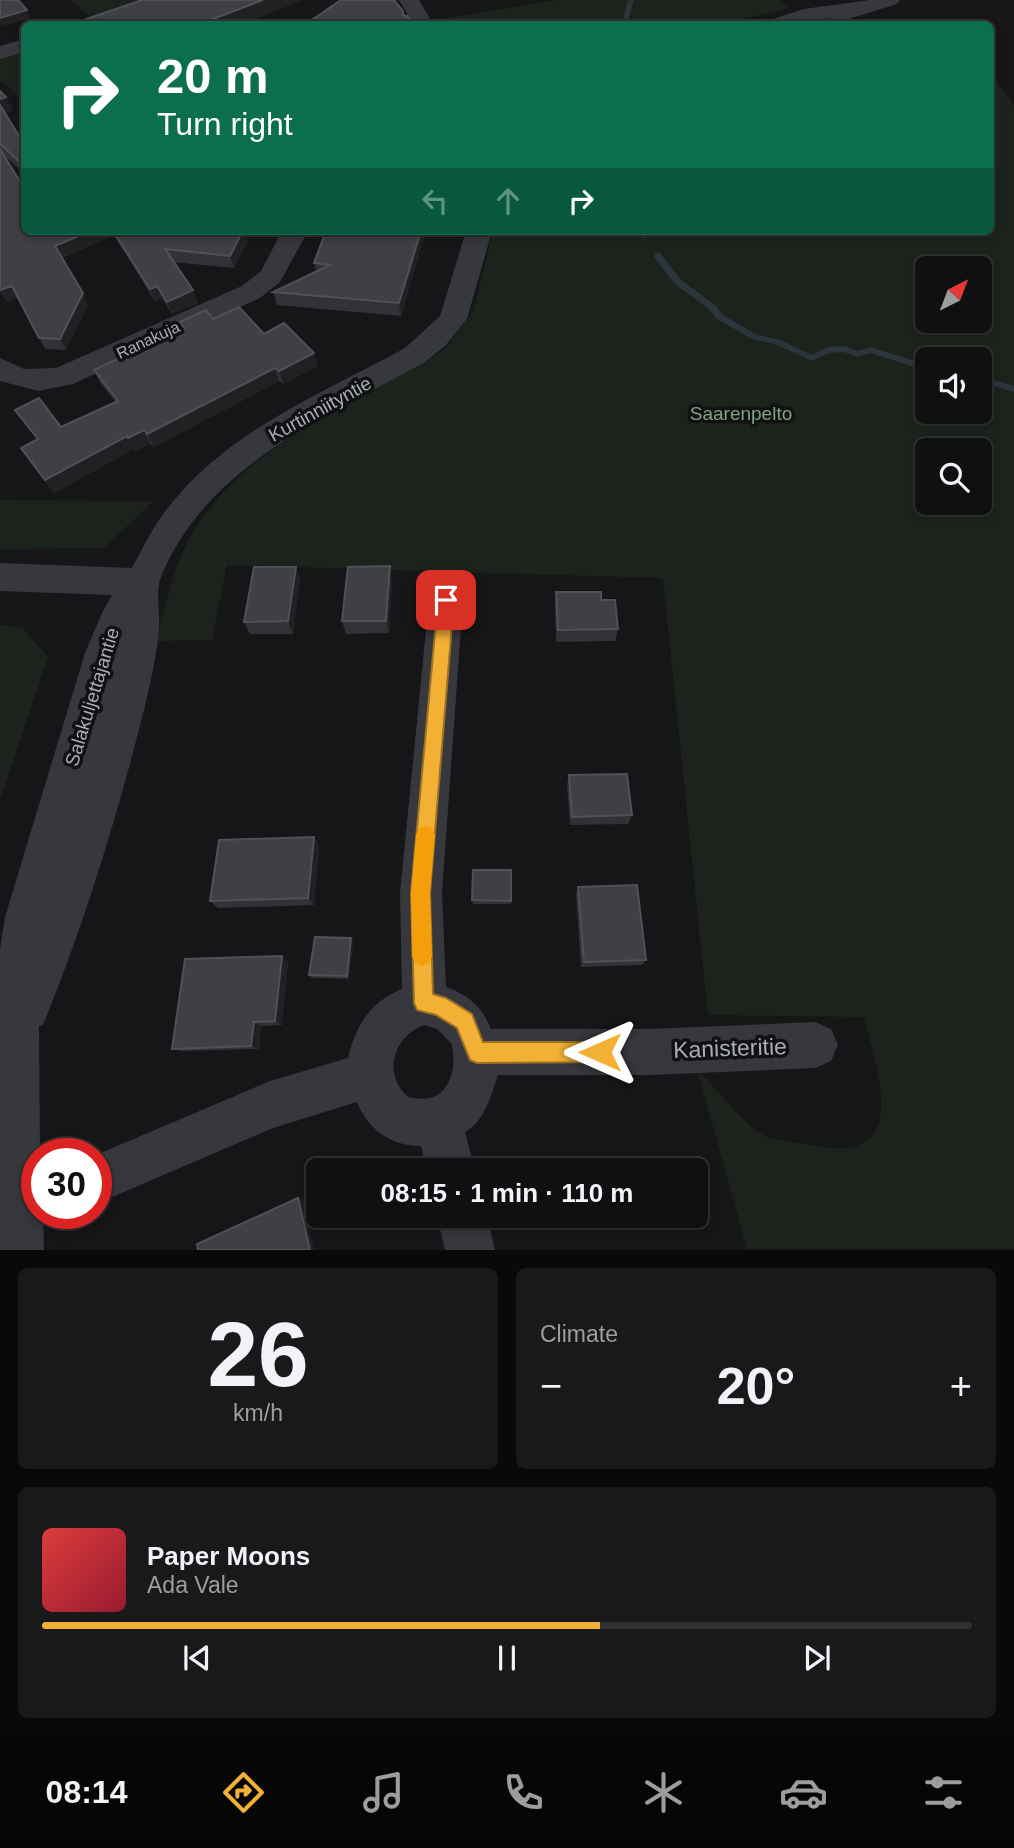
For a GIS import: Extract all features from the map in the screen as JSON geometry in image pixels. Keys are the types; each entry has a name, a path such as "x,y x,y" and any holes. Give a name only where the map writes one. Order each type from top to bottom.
{"street":[{"path":"409,0 419,16 417,21"},
{"path":"821,21 890,0"},
{"path":"787,21 804,15 862,8"},
{"path":"0,53 21,46"},
{"name":"Ranakuja","path":"0,368 18,378 31,380 51,380 77,372 251,292 271,276 293,235"},
{"name":"Kurtinniityntie","path":"142,582 164,538 183,511 230,464 269,436 415,355 436,338 453,319 478,235"},
{"path":"0,577 142,582"},
{"name":"Salakuljettajantie","path":"18,1222 15,1110 18,1032 58,927 99,802 124,712 139,653 144,611 142,582"},
{"path":"424,1003 421,893 446,600"},
{"path":"424,1003 439,1005 465,1021 477,1052 472,1086 453,1112 438,1120 420,1124 402,1120 386,1109 376,1093 370,1073 371,1053 384,1025 406,1007 424,1003"},
{"name":"Kanisteritie","path":"477,1052 649,1052 815,1045"},
{"path":"112,1173 270,1105 370,1073"},
{"path":"438,1120 448,1158"},
{"path":"465,1228 470,1250"}],"green space":[{"path":"70,0 137,0 91,17"},
{"path":"556,0 777,0 789,8 735,21 434,20"},
{"path":"21,49 21,98 0,80 0,56"},
{"name":"Saarenpelto","path":"994,78 1014,105 1014,1249 747,1249 697,1069 738,1114 761,1134 818,1146 847,1148 867,1141 877,1127 881,1108 880,1086 864,1017 708,1015 663,578 227,565 212,640 156,641 172,580 186,545 207,512 232,483 293,435 429,360 446,347 473,312 492,235 994,235"},
{"path":"0,500 154,501 104,548 0,549"},
{"path":"0,625 22,628 48,657 0,800"}],"building":[{"path":"0,0 18,0 27,10 0,18"},
{"path":"142,0 263,0 208,21 81,21"},
{"path":"341,0 394,0 403,15 411,21 310,21"},
{"path":"0,105 21,139 21,163 0,144"},
{"path":"0,149 21,183 21,235 81,235 55,246 83,293 60,339 39,338 12,286 0,290"},
{"path":"116,235 241,235 230,256 165,249 193,290 167,302 157,286 150,289"},
{"path":"324,235 420,235 399,303 273,292 330,265 314,263"},
{"path":"239,307 264,334 284,323 314,353 279,371 275,368 147,434 144,430 128,438 127,436 45,480 21,448 38,439 15,410 39,398 61,427 118,401 94,370 122,357 124,360 185,330 180,322 206,310 213,319"},
{"path":"390,566 386,621 342,621 348,567"},
{"path":"254,567 296,567 288,621 244,622"},
{"path":"556,592 601,592 601,600 615,600 618,629 558,630"},
{"path":"627,774 632,815 572,817 569,775"},
{"path":"314,837 308,898 210,901 219,840"},
{"path":"473,870 511,870 511,901 472,900"},
{"path":"637,885 646,960 584,962 578,887"},
{"path":"315,937 351,938 347,976 309,975"},
{"path":"282,956 275,1021 254,1022 251,1046 172,1049 185,959"},
{"path":"298,1198 310,1250 198,1250 197,1244"}],"waterway":[{"path":"625,21 631,0"},
{"path":"657,255 678,282 712,307 720,317 755,337 777,342 812,358 828,350 844,349 858,354 870,350 915,364"},
{"path":"992,383 1014,389"}],"slow traffic":[{"path":"422,956 421,893 426,835"}],"route":[{"path":"446,600 421,893 424,1003 453,1011 465,1021 477,1052 600,1052"}]}
